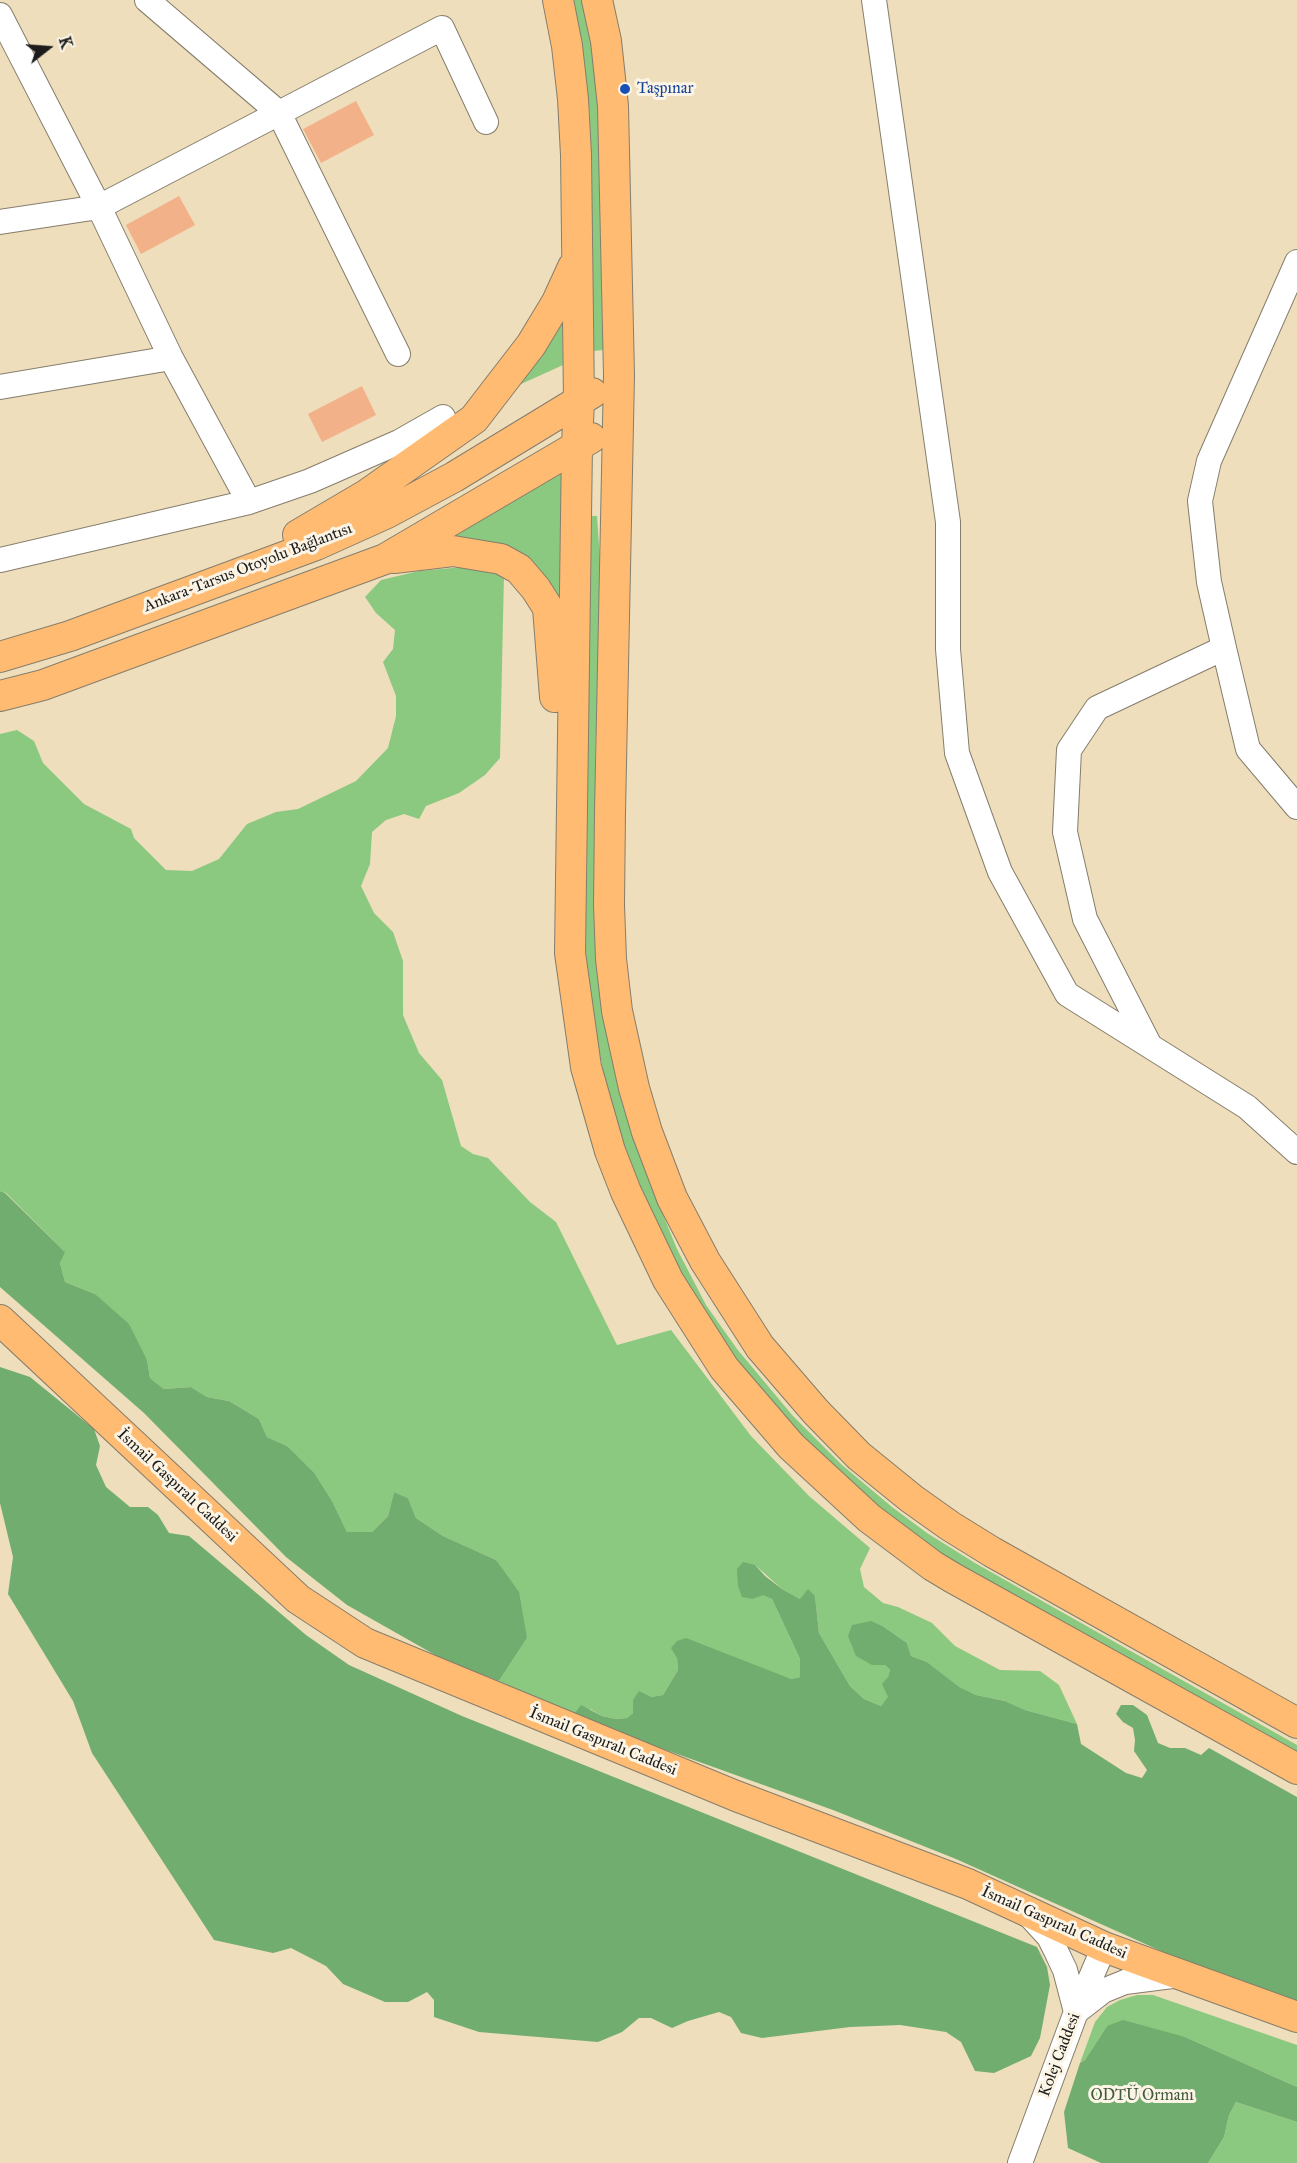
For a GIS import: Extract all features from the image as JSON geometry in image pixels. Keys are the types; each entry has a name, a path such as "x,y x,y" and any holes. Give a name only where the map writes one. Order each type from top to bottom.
{"main road":[{"path":"558,0 567,46 573,99 579,401 570,953 586,1067 610,1151 626,1192 668,1280 719,1360 753,1404 791,1446 869,1518 933,1566 1297,1769"},
{"path":"597,0 606,40 614,106 619,375 610,835 611,959 618,1011 634,1088 657,1160 686,1226 705,1261 760,1347 816,1412 859,1456 912,1499 975,1541 1297,1723"},
{"path":"224,579 366,495 474,419 531,345 557,302 577,259"},
{"name":"Ankara-Tarsus Otoyolu Bağlantısı","path":"0,657 70,636 316,545 387,513 454,477 619,375"},
{"path":"0,696 43,684 385,558 577,445 617,425"},
{"path":"385,558 453,551 501,559 519,569 548,608 569,908"},
{"name":"İsmail Gaspıralı Caddesi","path":"0,1320 298,1599 365,1643 736,1796 968,1884 1104,1947 1297,2017"}],"street":[{"path":"874,0 948,522 948,649 957,753 1000,872 1067,994 1247,1107 1297,1152"},
{"path":"151,1 279,113 398,354"},
{"path":"0,15 99,207 171,358 249,502"},
{"path":"0,222 99,207 442,28 486,122"},
{"path":"1297,262 1209,461 1200,501 1209,582 1248,749 1297,807"},
{"path":"0,387 171,358"},
{"path":"0,560 249,502 310,481 399,442 443,417"},
{"path":"1150,1046 1085,919 1065,832 1069,750 1097,708 1224,648"},
{"path":"1025,1911 1049,1937 1065,1970 1076,2012 1103,1991 1125,1982 1179,1975"},
{"name":"Kolej Caddesi","path":"1020,2163 1076,2012 1104,1947"}],"green space":[{"path":"574,0 583,0 595,64 600,125 603,350 594,351 590,116"},
{"path":"562,309 563,365 508,390"},
{"path":"562,472 560,630 552,593 448,540"},
{"path":"590,516 597,516 601,574 595,763 595,893 651,1185 677,1249 706,1305 737,1349 793,1416 842,1465 892,1507 927,1533 975,1563 1297,1745 1297,1757 1197,1702 910,1536 849,1488 738,1371 668,1258 625,1150 607,1092 589,994 585,940"},
{"path":"486,565 504,574 500,758 485,775 459,793 426,806 419,819 404,814 386,820 372,832 370,864 361,886 374,913 393,932 403,961 403,1015 419,1053 442,1080 461,1146 473,1154 488,1158 530,1202 556,1222 617,1345 671,1330 751,1436 809,1496 870,1548 860,1569 864,1587 883,1603 898,1607 932,1623 955,1646 1000,1670 1040,1671 1059,1685 1077,1724 1025,1710 1005,1701 976,1695 958,1687 927,1662 911,1656 907,1643 884,1627 872,1665 885,1665 890,1670 889,1697 881,1706 864,1699 850,1686 819,1633 815,1596 800,1599 782,1589 755,1565 753,1599 763,1594 772,1599 800,1659 800,1677 791,1679 677,1658 678,1670 663,1695 633,1700 633,1713 627,1718 616,1719 602,1716 590,1709 577,1718 499,1681 527,1638 496,1560 443,1536 416,1518 408,1498 394,1492 388,1516 372,1532 347,1532 333,1503 287,1446 267,1437 259,1419 229,1401 207,1397 191,1387 164,1389 150,1378 147,1360 95,1294 65,1282 60,1263 64,1251 6,1193 0,1191 0,734 17,730 34,741 43,763 84,804 131,829 134,838 166,870 192,871 219,859 247,824 276,812 298,809 356,781 388,748 396,716 396,696 383,662 393,649 395,630 376,613 365,597 381,580 419,571"},
{"path":"0,1191 5,1193 65,1252 60,1263 65,1282 95,1294 129,1324 147,1360 150,1378 164,1389 191,1387 207,1397 229,1401 259,1419 267,1437 287,1446 314,1473 333,1503 347,1532 372,1532 388,1516 394,1492 408,1498 416,1518 443,1536 496,1560 519,1592 527,1638 499,1681 444,1660 347,1605 286,1557 144,1413 0,1287"},
{"path":"0,1367 30,1377 94,1429 100,1446 96,1465 106,1487 130,1507 148,1507 158,1515 169,1533 189,1536 306,1635 349,1665 462,1716 1037,1947 1047,1967 1050,1985 1040,2038 1031,2056 994,2073 975,2071 961,2042 946,2032 900,2025 850,2027 762,2038 741,2033 731,2017 719,2012 672,2028 651,2018 639,2018 622,2032 598,2042 479,2032 434,2017 434,2000 427,1992 408,2002 385,2002 343,1984 326,1966 291,1948 273,1953 214,1940 92,1753 73,1701 8,1594 13,1557 0,1503"},
{"path":"743,1562 755,1565 782,1589 800,1599 808,1589 815,1596 819,1633 850,1686 864,1699 881,1706 888,1697 882,1684 890,1670 885,1665 872,1665 856,1656 848,1636 852,1625 871,1621 907,1643 911,1656 927,1662 959,1687 976,1695 1005,1701 1025,1710 1077,1724 1081,1744 1126,1773 1142,1778 1147,1770 1134,1751 1133,1728 1116,1714 1121,1705 1133,1705 1147,1715 1158,1743 1170,1748 1185,1748 1201,1755 1209,1748 1297,1797 1297,2001 1210,1973 956,1859 833,1810 577,1718 575,1713 581,1705 602,1716 616,1719 627,1718 633,1713 633,1700 639,1691 651,1697 663,1695 678,1670 677,1658 671,1648 677,1641 686,1638 791,1679 800,1677 800,1659 772,1599 763,1595 753,1599 742,1597 738,1586 737,1569"},
{"path":"1137,1995 1153,1995 1297,2045 1297,2087 1185,2037 1107,2026 1085,2060 1080,2063 1095,2022 1107,2007"},
{"name":"ODTÜ Ormanı","path":"1123,2020 1185,2037 1297,2087 1297,2122 1236,2102 1229,2115 1224,2137 1208,2163 1101,2163 1068,2148 1064,2112 1080,2063 1085,2060 1107,2026"},
{"path":"1236,2102 1297,2122 1297,2163 1208,2163 1224,2137 1229,2115"}],"building":[{"path":"356,101 374,135 321,163 303,129"},
{"path":"179,196 195,225 141,254 126,225"},
{"path":"362,386 376,415 322,442 308,414"}],"place":[{"name":"Taşpınar","path":"625,89"}]}
